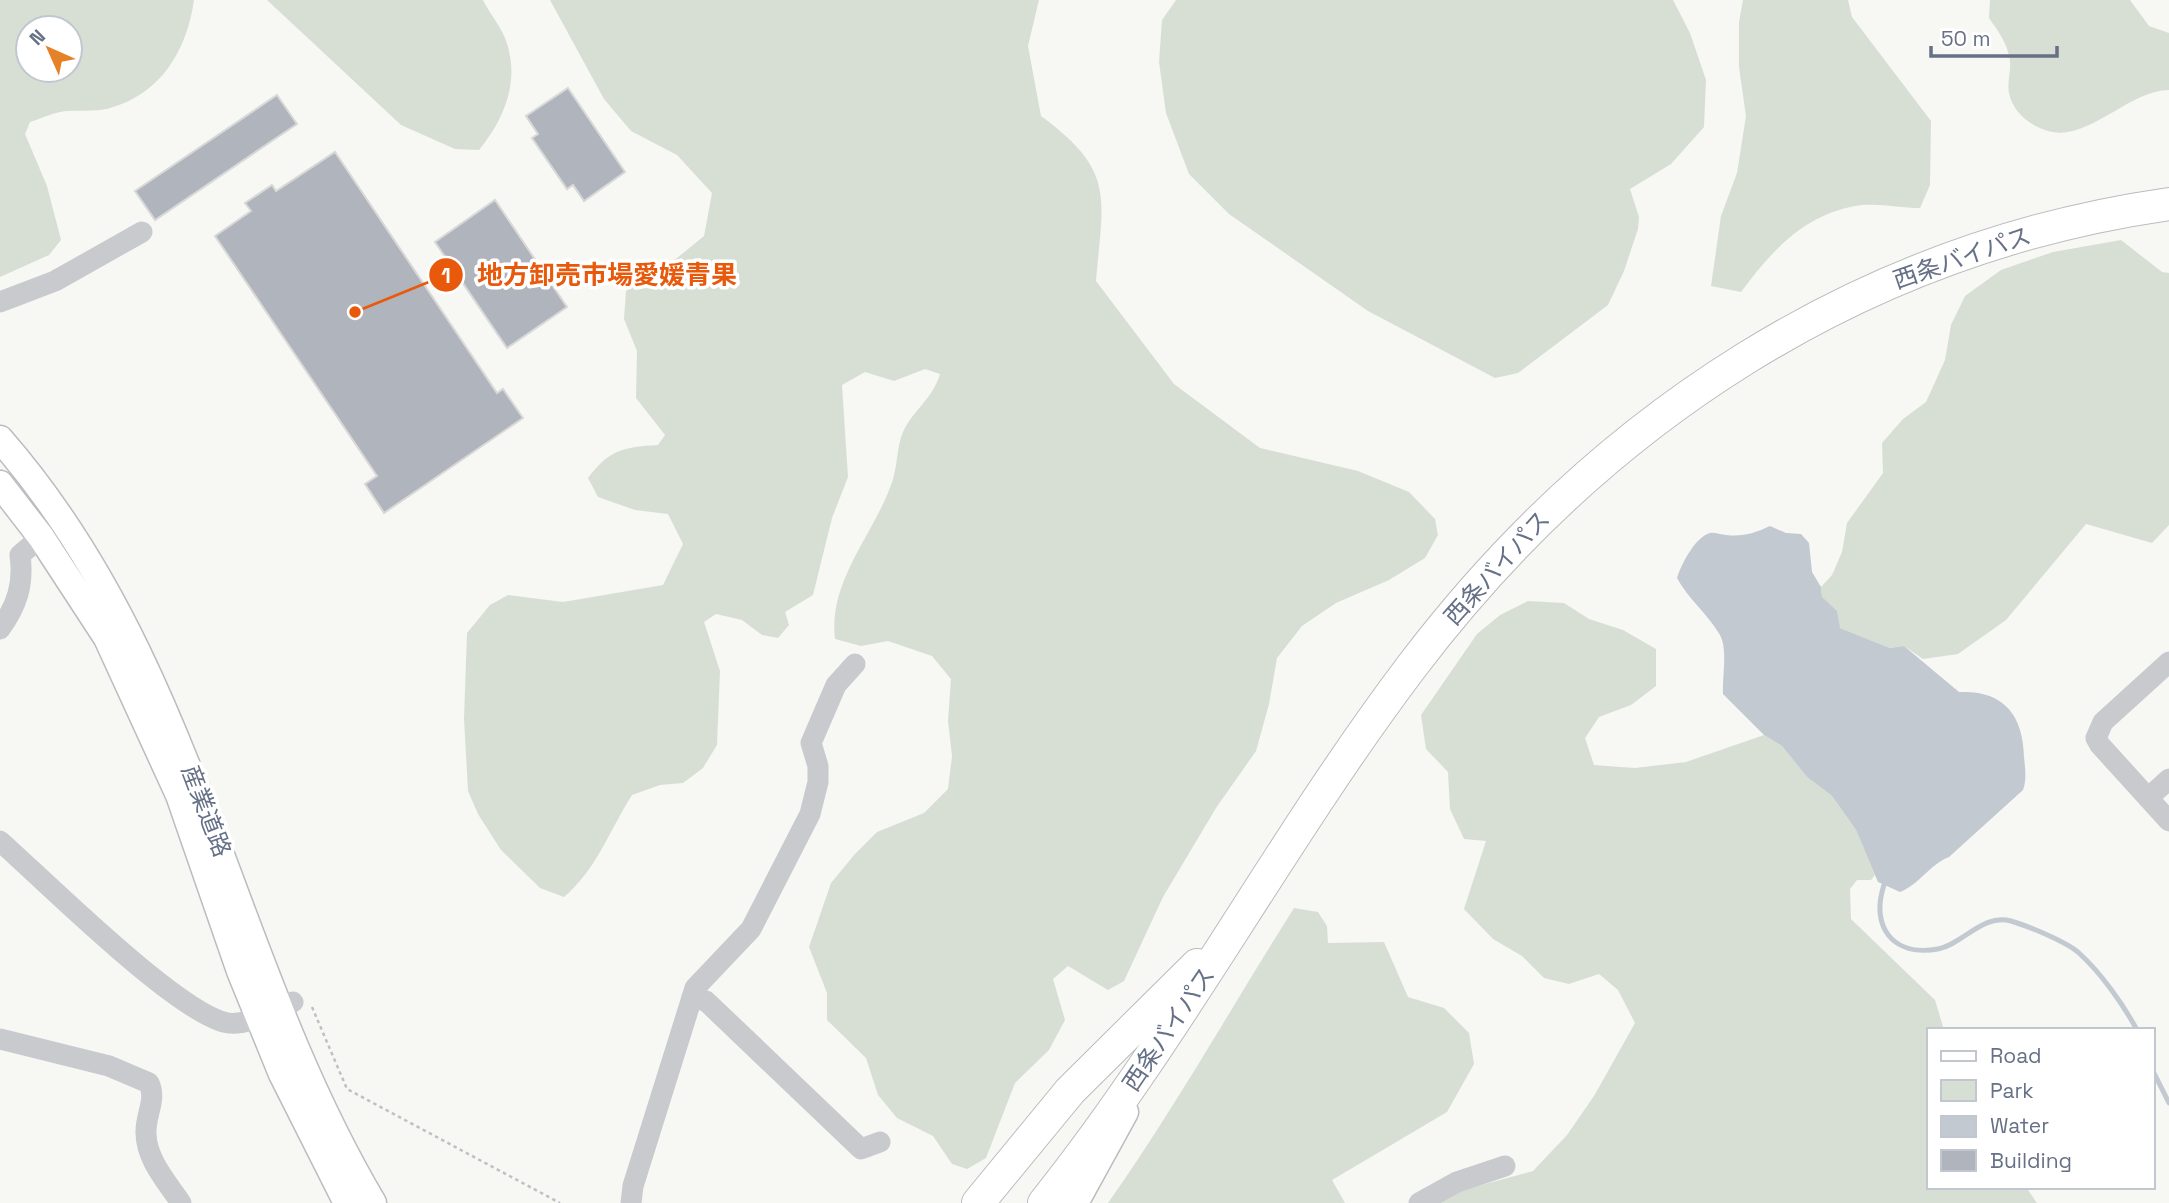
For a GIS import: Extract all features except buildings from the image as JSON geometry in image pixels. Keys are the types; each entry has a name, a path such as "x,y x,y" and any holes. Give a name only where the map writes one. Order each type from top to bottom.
{"highway":[{"name":"西条バイパス","path":"1044,1203 1151,1060 1358,742 1455,611 1503,556 1619,447 1734,364 1791,329 1866,293 1997,243 2057,226 2169,204"},
{"path":"978,1203 1097,1063 1240,923"}],"main road":[{"name":"産業道路","path":"0,439 50,501 93,569 138,650 172,722 277,1009 282,1074 346,1203"},
{"name":"産業道路","path":"0,484 41,537 107,638 338,1141 373,1203"},
{"path":"1075,1203 1114,1136 1151,1060"}],"street":[{"path":"0,302 55,281 142,232"},
{"path":"0,629 18,599 23,576 20,555 41,537"},
{"path":"2169,662 2104,722 2096,738 2100,746 2169,821"},
{"path":"631,1203 633,1186 695,988 751,929 810,814 818,782 818,766 811,743 836,685 855,664"},
{"path":"2148,798 2169,779"},
{"path":"0,841 145,970 202,1013 236,1024 277,1009"},
{"path":"692,998 706,1001 861,1149 880,1142"},
{"path":"0,1039 109,1066 149,1083 153,1094 145,1131 148,1148 181,1203"},
{"path":"1419,1203 1457,1182 1505,1166"}],"path":[{"path":"277,1009 307,996 347,1089 560,1203"}],"green space":[{"path":"0,0 194,0 178,52 157,81 144,92 110,108 62,112 30,122 25,134 47,186 61,240 49,255 0,277"},
{"path":"267,0 483,0 500,28 510,53 511,83 496,125 479,150 455,149 401,125"},
{"path":"550,0 1039,0 1028,46 1041,116 1082,153 1093,170 1099,188 1101,228 1096,281 1174,384 1260,448 1358,471 1409,492 1435,519 1438,535 1425,558 1389,580 1336,603 1302,626 1277,658 1269,704 1256,751 1216,808 1163,897 1124,981 1108,990 1068,966 1053,979 1065,1020 1049,1050 1015,1083 986,1158 967,1169 952,1164 933,1136 897,1118 878,1095 866,1058 827,1020 827,993 809,947 831,883 855,854 877,832 924,813 948,789 952,756 948,721 951,679 932,656 888,641 861,646 835,639 838,598 845,578 891,485 903,432 932,391 940,374 925,369 894,381 865,372 842,385 848,477 832,518 813,595 785,612 789,625 778,638 762,635 742,620 716,614 704,622 720,671 717,745 703,768 683,783 660,785 632,795 594,862 564,897 540,888 501,850 478,814 468,791 464,719 467,633 490,605 508,595 563,602 663,585 683,544 668,514 635,510 598,497 588,478 610,456 626,449 658,445 665,435 636,398 637,351 624,319 626,291 671,263 704,236 712,193 677,155 631,131 604,99"},
{"path":"1176,0 1673,0 1690,33 1706,80 1704,127 1671,164 1630,189 1639,217 1638,229 1624,271 1608,305 1518,373 1495,378 1368,311 1229,214 1189,174 1166,113 1159,62 1162,20"},
{"path":"1743,0 1848,0 1852,17 1931,121 1930,185 1920,208 1862,205 1819,218 1776,250 1741,292 1711,286 1721,216 1737,173 1746,116 1739,67 1739,22"},
{"path":"1990,0 2130,0 2149,26 2169,33 2169,90 2137,99 2076,130 2060,133 2045,130 2027,121 2011,100 2009,55 1989,18"},
{"path":"2121,240 2162,272 2169,273 2169,525 2152,543 2086,524 2006,620 1958,654 1923,659 1904,646 1890,648 1840,628 1822,597 1821,587 1832,575 1842,552 1847,523 1883,473 1882,443 1903,419 1926,402 1945,360 1951,325 1965,296 2001,270 2053,252"},
{"path":"1528,601 1564,603 1589,619 1623,630 1656,649 1656,686 1631,705 1599,717 1585,738 1594,765 1635,768 1686,762 1764,735 1782,746 1807,777 1832,796 1856,830 1875,875 1871,880 1857,880 1850,889 1851,919 1935,1000 1943,1028 1927,1028 1927,1189 2027,1189 2037,1203 1435,1203 1459,1191 1533,1171 1567,1135 1594,1096 1635,1023 1618,990 1599,974 1569,984 1544,978 1522,956 1493,939 1464,909 1486,841 1464,839 1450,809 1448,772 1426,749 1421,715 1477,634 1500,615"},
{"path":"1294,908 1318,912 1327,926 1328,943 1384,942 1408,997 1444,1008 1469,1033 1474,1064 1447,1112 1332,1180 1345,1203 1108,1203 1180,1094"}],"water":[{"path":"1770,526 1786,533 1801,534 1809,543 1812,572 1821,587 1822,597 1837,611 1840,628 1890,648 1904,646 1959,692 1974,692 1999,700 2015,717 2020,728 2025,769 2023,790 1949,857 1900,892 1878,882 1856,830 1832,796 1807,777 1782,746 1764,735 1723,694 1724,656 1720,635 1677,578 1689,552 1704,536 1712,533 1743,535"}],"waterway":[{"path":"1884,885 1880,914 1883,926 1897,943 1922,950 1938,949 1991,921 2018,923 2057,939 2079,953 2111,989 2136,1028"},
{"path":"2155,1075 2169,1103"}],"place":[{"name":"地方卸売市場愛媛青果","path":"355,312"}]}
